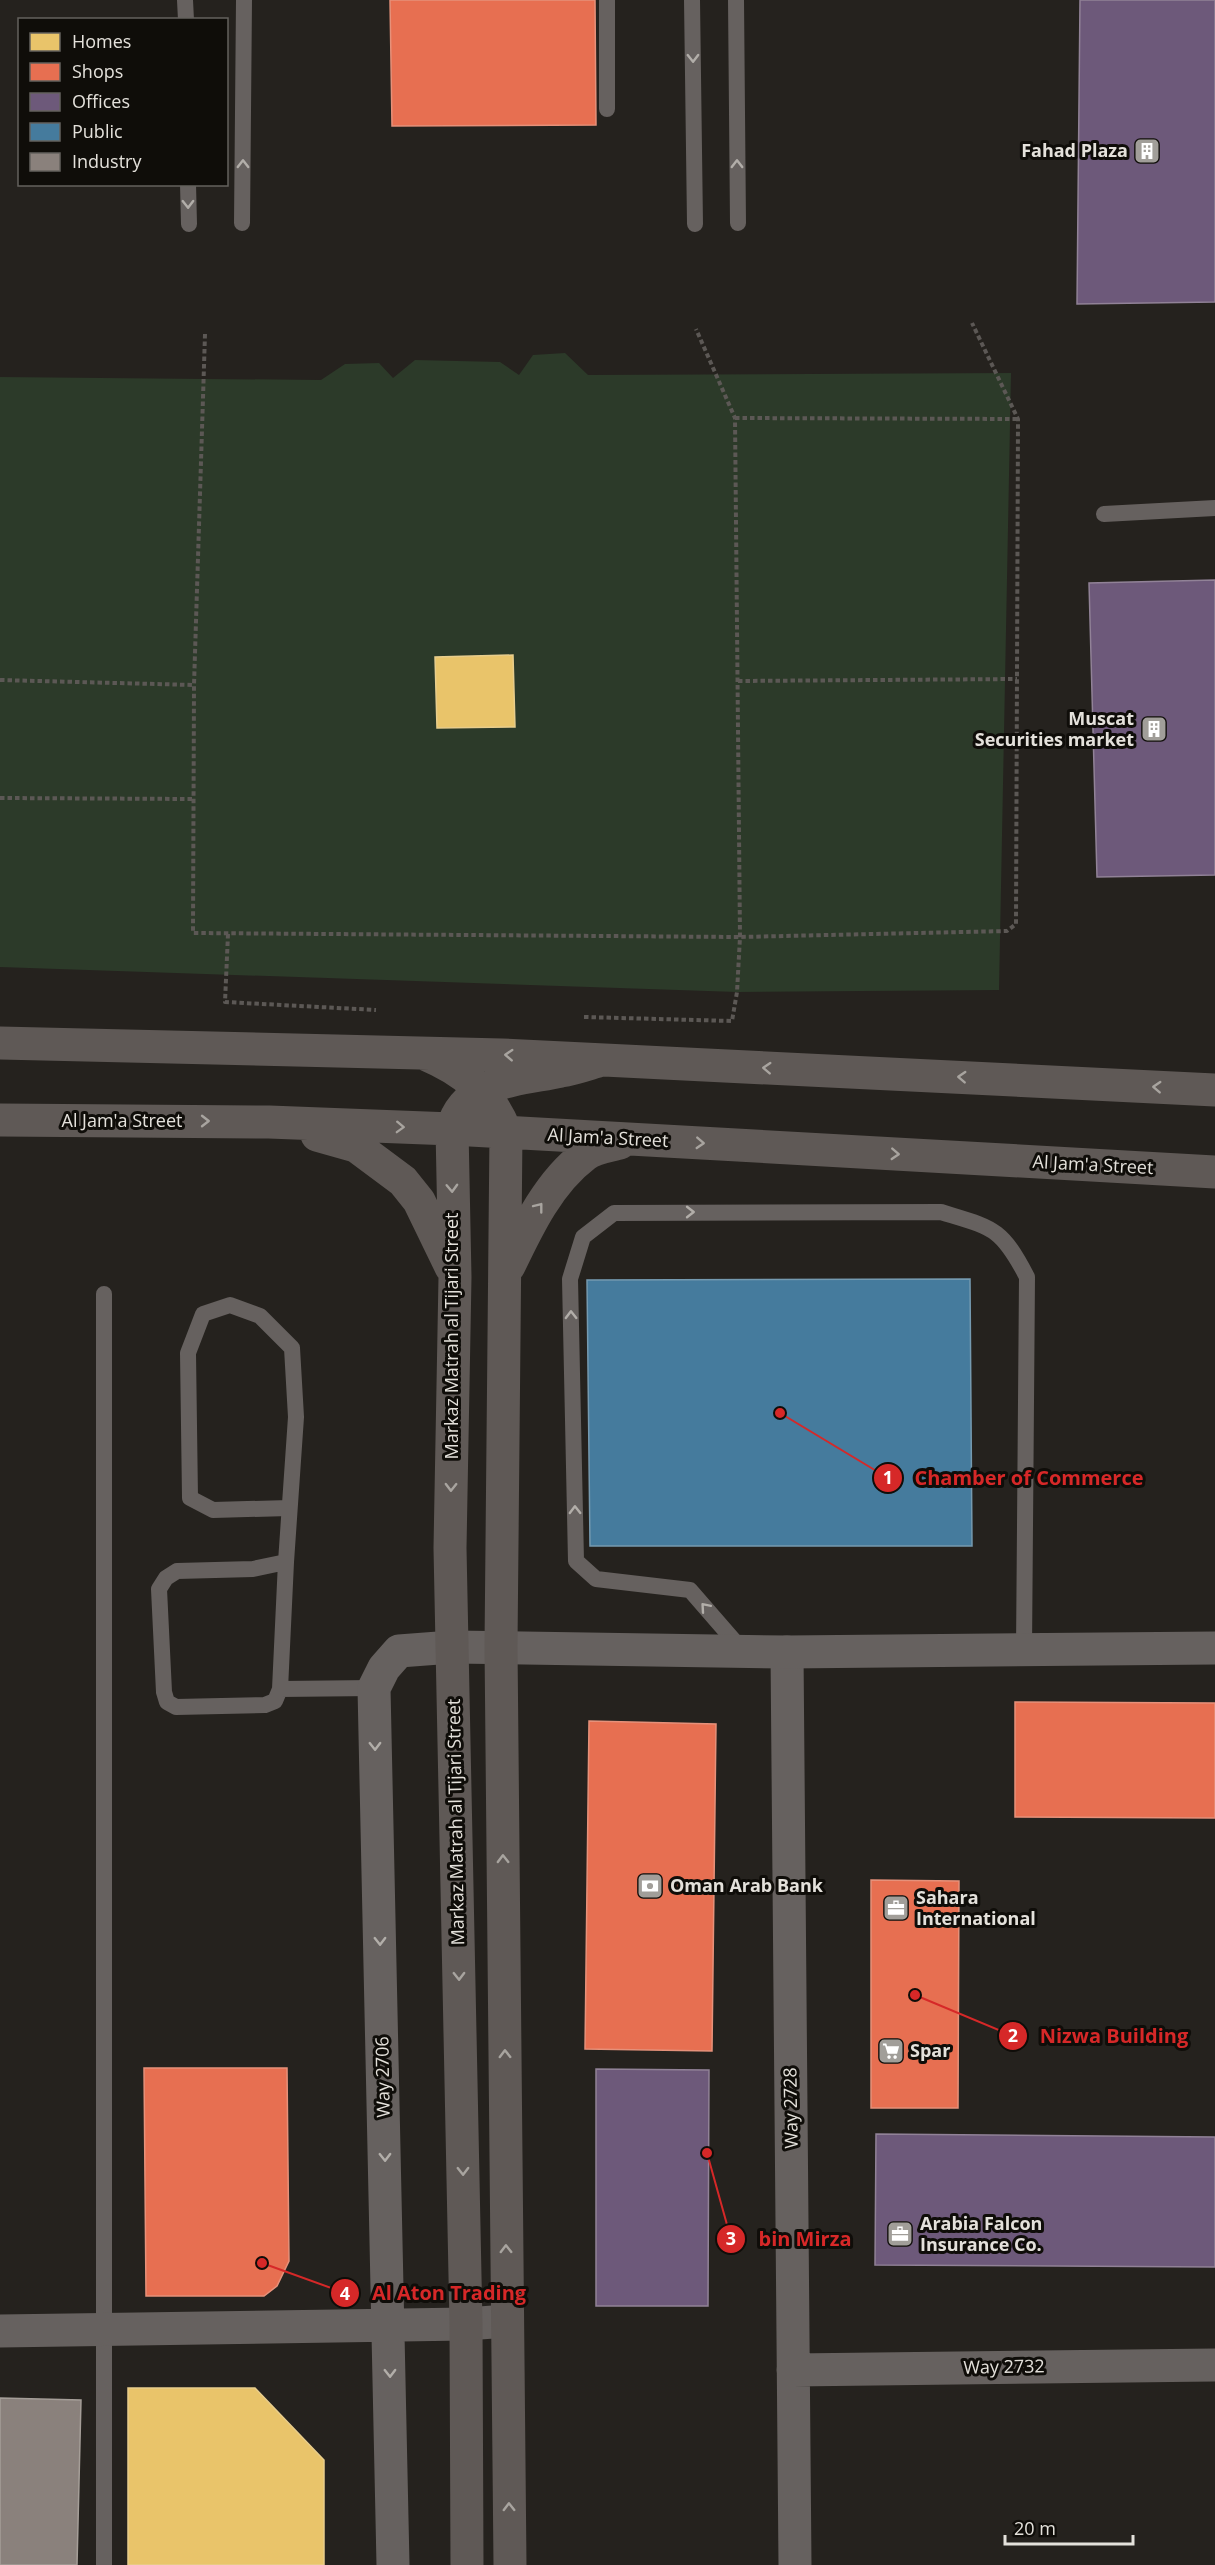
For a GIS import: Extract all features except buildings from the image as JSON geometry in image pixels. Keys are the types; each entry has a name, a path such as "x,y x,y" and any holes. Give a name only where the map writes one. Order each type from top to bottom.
{"main road":[{"path":"0,1043 602,1060 1215,1090"},
{"path":"425,1054 454,1069 482,1091 496,1110 506,1132 501,1646 510,2565"},
{"name":"Markaz Matrah al Tijari Street","path":"467,2565 466,2324 450,1548 455,1277 452,1129 455,1118 469,1097 482,1091 520,1077 560,1072 602,1060"},
{"name":"Al Jam'a Street","path":"0,1120 269,1122 452,1129 1215,1172"},
{"path":"269,1122 356,1146 403,1181 419,1201 455,1277"},
{"path":"503,1278 532,1216 563,1176 586,1153 631,1139"}],"street":[{"path":"374,1688 384,1668 399,1651 452,1647 787,1652 1215,1648"},
{"name":"Way 2728","path":"787,1652 795,2565"},
{"name":"Way 2706","path":"374,1688 393,2565"},
{"path":"0,2331 466,2324 507,2321"},
{"name":"Way 2732","path":"793,2370 1215,2365"}],"lane":[{"path":"185,0 186,18"},
{"path":"243,223 244,0"},
{"path":"607,0 608,109"},
{"path":"692,0 695,224"},
{"path":"736,0 738,223"},
{"path":"188,186 189,224"},
{"path":"1104,514 1215,508"},
{"path":"744,1651 690,1590 596,1579 576,1561 570,1279 582,1237 614,1213 941,1212 990,1226 1012,1247 1027,1277 1024,1650"},
{"path":"104,1294 104,2565"},
{"path":"286,1562 253,1569 177,1571 166,1578 159,1589 164,1692 167,1702 176,1707 265,1706 275,1701 280,1689 296,1417 291,1348 260,1316 230,1305 203,1314 188,1353 190,1498 213,1510 290,1508"},
{"path":"280,1689 374,1688"}],"path":[{"path":"205,334 194,685 193,933 740,937 1007,931 1016,924 1018,419 972,323"},
{"path":"575,1017 732,1021 737,992 740,937 735,418 696,329"},
{"path":"735,418 1018,419"},
{"path":"738,681 1017,679"},
{"path":"0,680 194,685"},
{"path":"0,798 193,799"},
{"path":"228,934 225,1002 386,1011"}],"green space":[{"path":"565,353 588,375 1011,373 999,990 737,992 0,967 0,377 321,380 345,364 379,363 393,378 415,360 500,362 519,375 533,355"}],"place":[{"name":"Fahad Plaza","path":"1147,151"},
{"name":"Muscat Securities market","path":"1154,729"},
{"name":"Chamber of Commerce","path":"780,1413"},
{"name":"Oman Arab Bank","path":"650,1886"},
{"name":"Sahara International","path":"896,1908"},
{"name":"Nizwa Building","path":"915,1995"},
{"name":"Spar","path":"891,2051"},
{"name":"bin Mirza","path":"707,2153"},
{"name":"Arabia Falcon Insurance Co.","path":"900,2234"},
{"name":"Al Aton Trading","path":"262,2263"}]}
